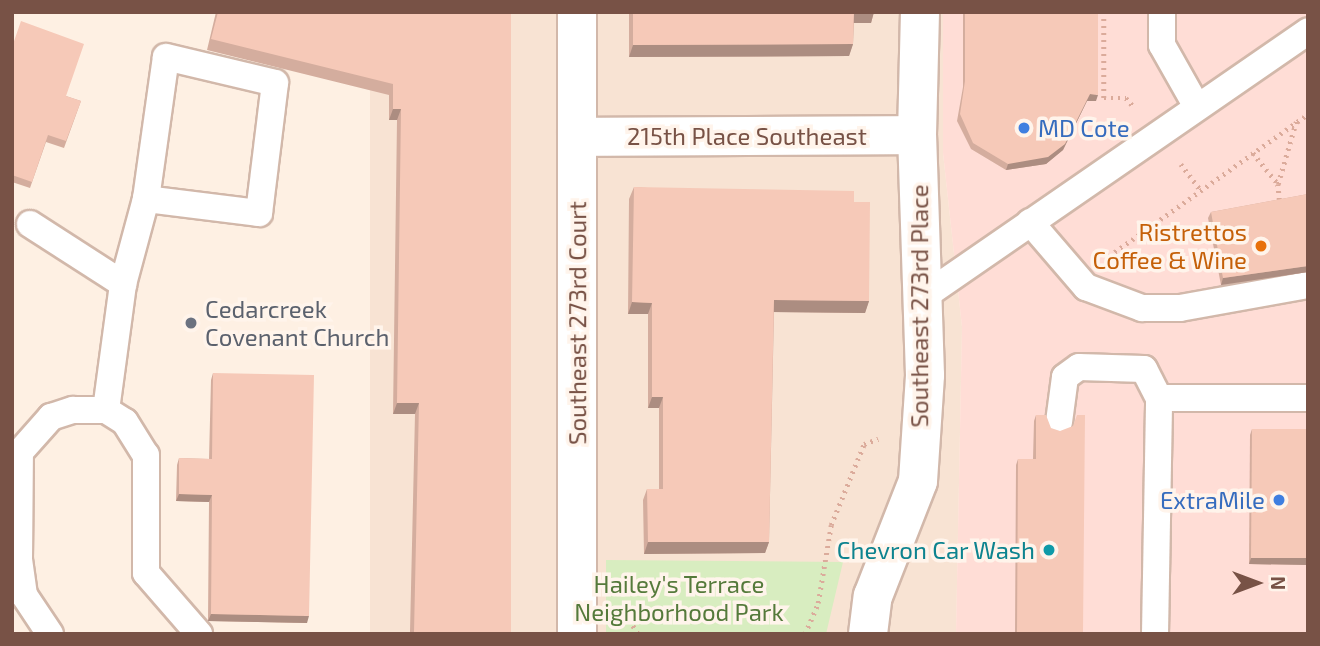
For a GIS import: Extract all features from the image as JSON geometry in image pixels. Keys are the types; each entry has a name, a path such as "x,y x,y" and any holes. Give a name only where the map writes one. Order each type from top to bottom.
{"street":[{"name":"Southeast 273rd Court","path":"577,12 577,634"},
{"name":"Southeast 273rd Place","path":"868,634 873,596 918,481 925,376 917,135 920,12"},
{"name":"215th Place Southeast","path":"577,137 917,135"}],"lane":[{"path":"1162,12 1162,45 1196,105"},
{"path":"923,297 1196,105 1308,31"},
{"path":"106,410 123,284 146,199 166,57 275,83 259,213 146,199"},
{"path":"1030,222 1086,287 1142,308 1180,308 1308,285"},
{"path":"30,224 123,284"},
{"path":"1059,422 1065,377 1079,367 1144,369 1158,398 1155,634"},
{"path":"1158,398 1308,398"},
{"path":"50,634 24,595 19,560 20,452 51,417 73,410 106,410 125,422 146,455 146,573 198,634"}],"path":[{"path":"1106,258 1308,114"},
{"path":"1280,205 1278,184 1296,122"},
{"path":"1253,153 1278,184"},
{"path":"805,634 818,603 831,525 864,444 874,439 920,438"}],"shaded area":[{"path":"370,12 943,12 943,153 962,327 956,634 370,634"},
{"path":"943,12 1308,12 1308,634 956,634 962,327 943,153"}],"green space":[{"name":"Hailey's Terrace Neighborhood Park","path":"606,560 843,562 826,634 606,634"}],"building":[{"path":"218,12 511,12 511,632 525,634 399,634 414,632 419,403 397,403 401,109 393,109 393,84 211,39"},
{"path":"633,12 854,12 853,44 633,45"},
{"path":"965,12 1098,12 1098,95 1090,94 1065,144 1048,157 1008,164 973,143 960,114 965,81"},
{"path":"21,21 84,44 66,96 81,101 66,141 48,135 32,182 12,175 12,47"},
{"path":"634,187 854,191 854,202 870,202 869,301 774,300 769,542 648,542 647,489 663,489 663,397 652,397 652,303 632,302"},
{"name":"Ristrettos Coffee & Wine","path":"1308,194 1308,266 1223,278 1211,212"},
{"path":"213,373 314,375 309,616 211,614 212,495 179,494 179,458 212,459"},
{"name":"Chevron Car Wash","path":"1036,415 1046,415 1051,428 1060,431 1073,426 1077,415 1085,415 1083,632 1017,632 1018,459 1036,459"},
{"name":"ExtraMile","path":"1252,429 1308,429 1308,558 1251,558"}],"place":[{"name":"MD Cote","path":"1024,128"},
{"name":"Ristrettos Coffee & Wine","path":"1261,246"},
{"name":"Cedarcreek Covenant Church","path":"191,323"},
{"name":"ExtraMile","path":"1279,500"},
{"name":"Chevron Car Wash","path":"1049,550"}]}
